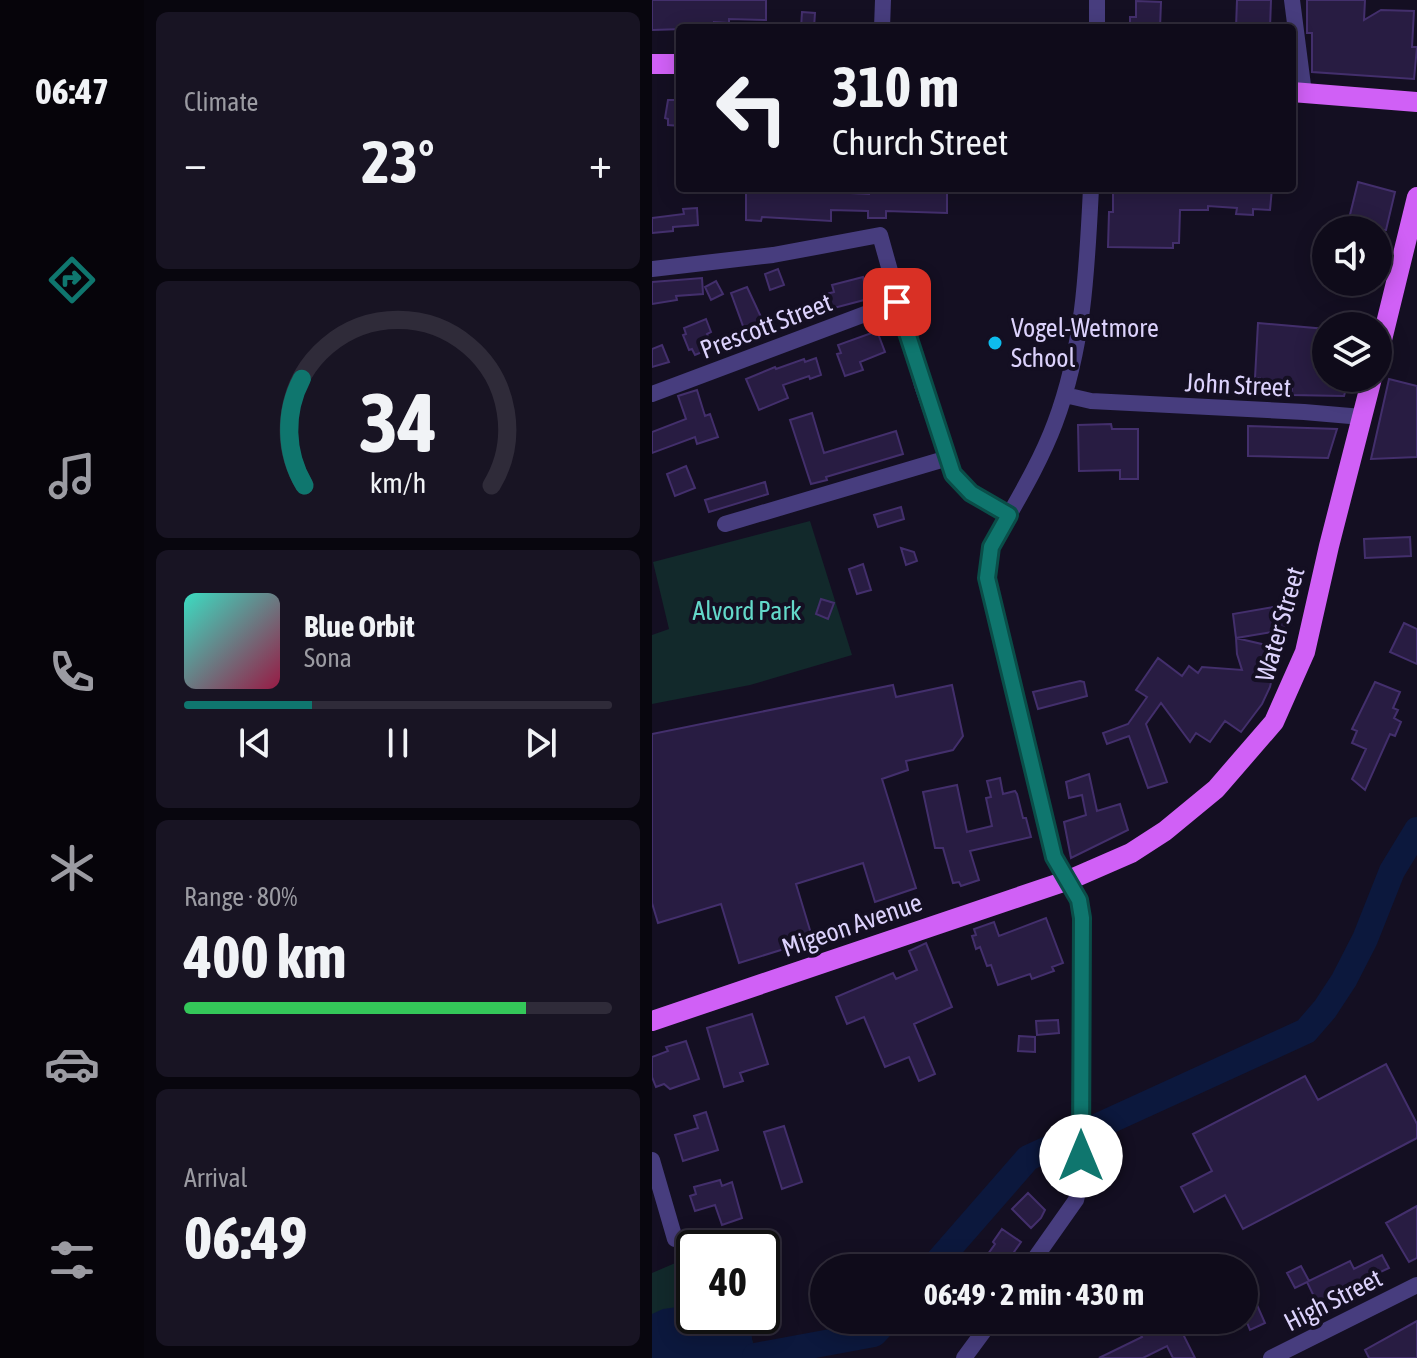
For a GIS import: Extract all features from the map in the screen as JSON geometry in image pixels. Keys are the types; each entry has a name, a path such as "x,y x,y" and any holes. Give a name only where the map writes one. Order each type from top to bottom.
{"main road":[{"path":"652,64 676,64"},
{"path":"1298,93 1417,102"},
{"path":"1389,312 1417,197"},
{"name":"Water Street","path":"1069,880 1131,853 1165,831 1226,779 1274,722 1305,652 1368,392"},
{"name":"Migeon Avenue","path":"652,1021 1069,880"}],"street":[{"path":"882,24 883,0"},
{"path":"1097,0 1097,24"},
{"path":"1292,0 1294,24"},
{"path":"1296,62 1298,93"},
{"path":"1038,1254 1076,1200 1081,1180 1082,918 1079,900 1054,857 987,578 991,547 1046,446 1065,395 1077,347 1086,288 1091,192"},
{"path":"652,269 773,255 880,235 897,302 948,458 960,484 1009,515"},
{"name":"Prescott Street","path":"652,394 897,302"},
{"name":"John Street","path":"1065,395 1091,401 1362,417"},
{"path":"725,524 948,458"},
{"path":"652,1160 657,1194 675,1239"},
{"name":"High Street","path":"1271,1358 1417,1285"},
{"path":"964,1358 982,1334"}],"green space":[{"name":"Alvord Park","path":"810,521 852,655 750,685 652,704 652,635 669,629 653,562"},
{"path":"676,1263 676,1334 751,1334 756,1358 652,1358 652,1273"}],"water":[{"path":"676,1307 676,1334 751,1334 756,1358 652,1358 652,1314"}],"building":[{"path":"652,0 766,0 766,20 729,19 729,23 676,24 676,29 652,30"},
{"path":"1237,0 1271,0 1270,24 1236,24"},
{"path":"1307,0 1365,0 1364,20 1381,10 1414,11 1412,47 1417,47 1414,79 1312,72 1312,33 1307,33"},
{"path":"1136,1 1161,2 1160,24 1130,24 1130,17 1136,17"},
{"path":"802,12 815,13 814,24 801,24"},
{"path":"668,100 676,100 676,126 668,125 665,118"},
{"path":"1358,182 1395,192 1389,216 1350,216"},
{"path":"746,192 947,192 947,213 886,211 886,218 868,218 868,211 831,210 831,221 762,217 761,221 746,220"},
{"path":"1113,192 1272,192 1270,210 1253,209 1253,215 1236,214 1237,208 1208,206 1208,210 1180,210 1179,243 1173,243 1173,248 1108,247 1109,212 1113,212"},
{"path":"697,208 698,225 652,233 652,218 684,214 683,209"},
{"path":"778,269 784,285 770,290 765,274"},
{"path":"863,277 868,299 830,309 826,294 834,292 832,285"},
{"path":"702,278 703,294 676,296 677,300 652,304 652,282"},
{"path":"716,281 723,294 711,300 705,287"},
{"path":"747,287 761,317 758,318 763,331 747,337 731,293"},
{"path":"706,319 712,348 695,355 692,349 689,350 683,335 686,334 684,328"},
{"path":"1258,323 1312,328 1312,392 1345,392 1344,396 1291,395 1292,388 1259,388 1260,378 1255,378"},
{"path":"877,331 885,352 860,362 863,370 845,376 837,354 841,353 838,345"},
{"path":"662,345 669,362 652,367 652,349"},
{"path":"816,358 821,375 783,385 788,398 759,410 746,379 775,367"},
{"path":"1392,380 1417,386 1417,457 1371,459 1386,392 1392,392"},
{"path":"697,390 705,416 710,414 718,437 697,444 695,437 652,453 652,432 686,419 678,396"},
{"path":"812,413 824,453 896,431 903,454 811,484 790,420"},
{"path":"1111,424 1112,429 1138,429 1138,479 1120,479 1120,470 1079,471 1078,425"},
{"path":"1248,426 1337,429 1328,458 1248,456"},
{"path":"686,466 695,488 675,496 667,474"},
{"path":"765,482 768,494 709,512 705,500"},
{"path":"901,507 904,519 878,527 874,515"},
{"path":"1410,537 1411,556 1365,558 1364,539"},
{"path":"901,548 914,552 917,561 906,565"},
{"path":"863,564 871,590 857,594 849,569"},
{"path":"821,599 834,603 828,619 816,614"},
{"path":"1290,604 1284,630 1236,638 1233,614"},
{"path":"1404,623 1417,629 1417,664 1390,652"},
{"path":"1236,638 1279,648 1270,687 1262,704 1241,732 1225,721 1210,742 1196,733 1190,742 1161,703 1146,724 1167,782 1148,788 1129,736 1107,744 1103,733 1128,724 1147,697 1136,690 1158,658 1182,676 1189,666 1198,673 1202,667 1242,670"},
{"path":"1084,682 1087,696 1038,709 1033,692"},
{"path":"1375,682 1400,692 1393,708 1398,710 1394,718 1401,722 1395,736 1390,734 1365,790 1352,779 1366,749 1352,743 1357,731 1352,729"},
{"path":"893,685 896,697 952,685 963,736 953,750 906,761 908,770 882,779 916,888 875,902 863,863 796,884 813,940 739,963 721,904 658,923 652,903 652,734"},
{"path":"1089,774 1097,811 1120,804 1128,830 1071,858 1064,822 1086,815 1082,795 1069,798 1066,782"},
{"path":"1000,778 1003,794 1015,791 1017,794 1031,837 970,851 979,880 961,886 959,882 953,883 943,848 935,848 923,792 957,785 967,832 992,826 986,798 991,797 987,781"},
{"path":"1046,918 1063,963 1052,967 1054,971 1032,979 1030,974 998,985 980,947 976,949 972,936 976,935 974,929 994,922 999,936"},
{"path":"926,943 952,1007 914,1024 935,1074 919,1081 909,1057 885,1067 864,1017 847,1024 836,997 893,973 896,979 917,970 909,951"},
{"path":"752,1014 768,1064 740,1073 743,1081 724,1087 707,1028"},
{"path":"1058,1020 1059,1033 1037,1035 1036,1021"},
{"path":"1019,1036 1035,1037 1035,1052 1018,1051"},
{"path":"686,1041 699,1079 670,1089 664,1084 656,1087 652,1077 652,1057 668,1051 666,1047"},
{"path":"1386,1064 1417,1124 1417,1138 1243,1229 1225,1195 1194,1212 1181,1187 1212,1171 1193,1134 1305,1076 1318,1100"},
{"path":"706,1112 718,1150 683,1161 675,1135 698,1128 694,1116"},
{"path":"784,1126 802,1182 782,1189 764,1132"},
{"path":"720,1180 722,1186 732,1182 742,1218 722,1225 715,1205 695,1211 690,1196 696,1194 694,1187"},
{"path":"1028,1193 1045,1210 1031,1228 1012,1209"},
{"path":"1417,1206 1417,1258 1409,1262 1386,1223"},
{"path":"1002,1229 1021,1242 1013,1254 988,1254 995,1244 993,1242"},
{"path":"1382,1255 1389,1268 1374,1275 1378,1284 1322,1313 1307,1282 1295,1288 1287,1273 1301,1266 1309,1281 1350,1261 1354,1269"},
{"path":"1258,1307 1265,1323 1258,1326"},
{"path":"1417,1321 1417,1358 1369,1358 1365,1350"},
{"path":"1141,1334 1183,1334 1195,1358 1173,1358 1167,1346 1143,1358 1099,1358 1142,1337"}],"waterway":[{"path":"944,1254 1028,1158 1306,1031 1344,980 1365,939 1392,871 1417,830"},
{"path":"755,1356 874,1334"}],"place":[{"name":"Vogel-Wetmore School","path":"995,343"}],"route":[{"path":"897,302 953,474 971,493 1009,515 991,547 987,578 1054,857 1079,900 1082,918 1081,1156"}]}
